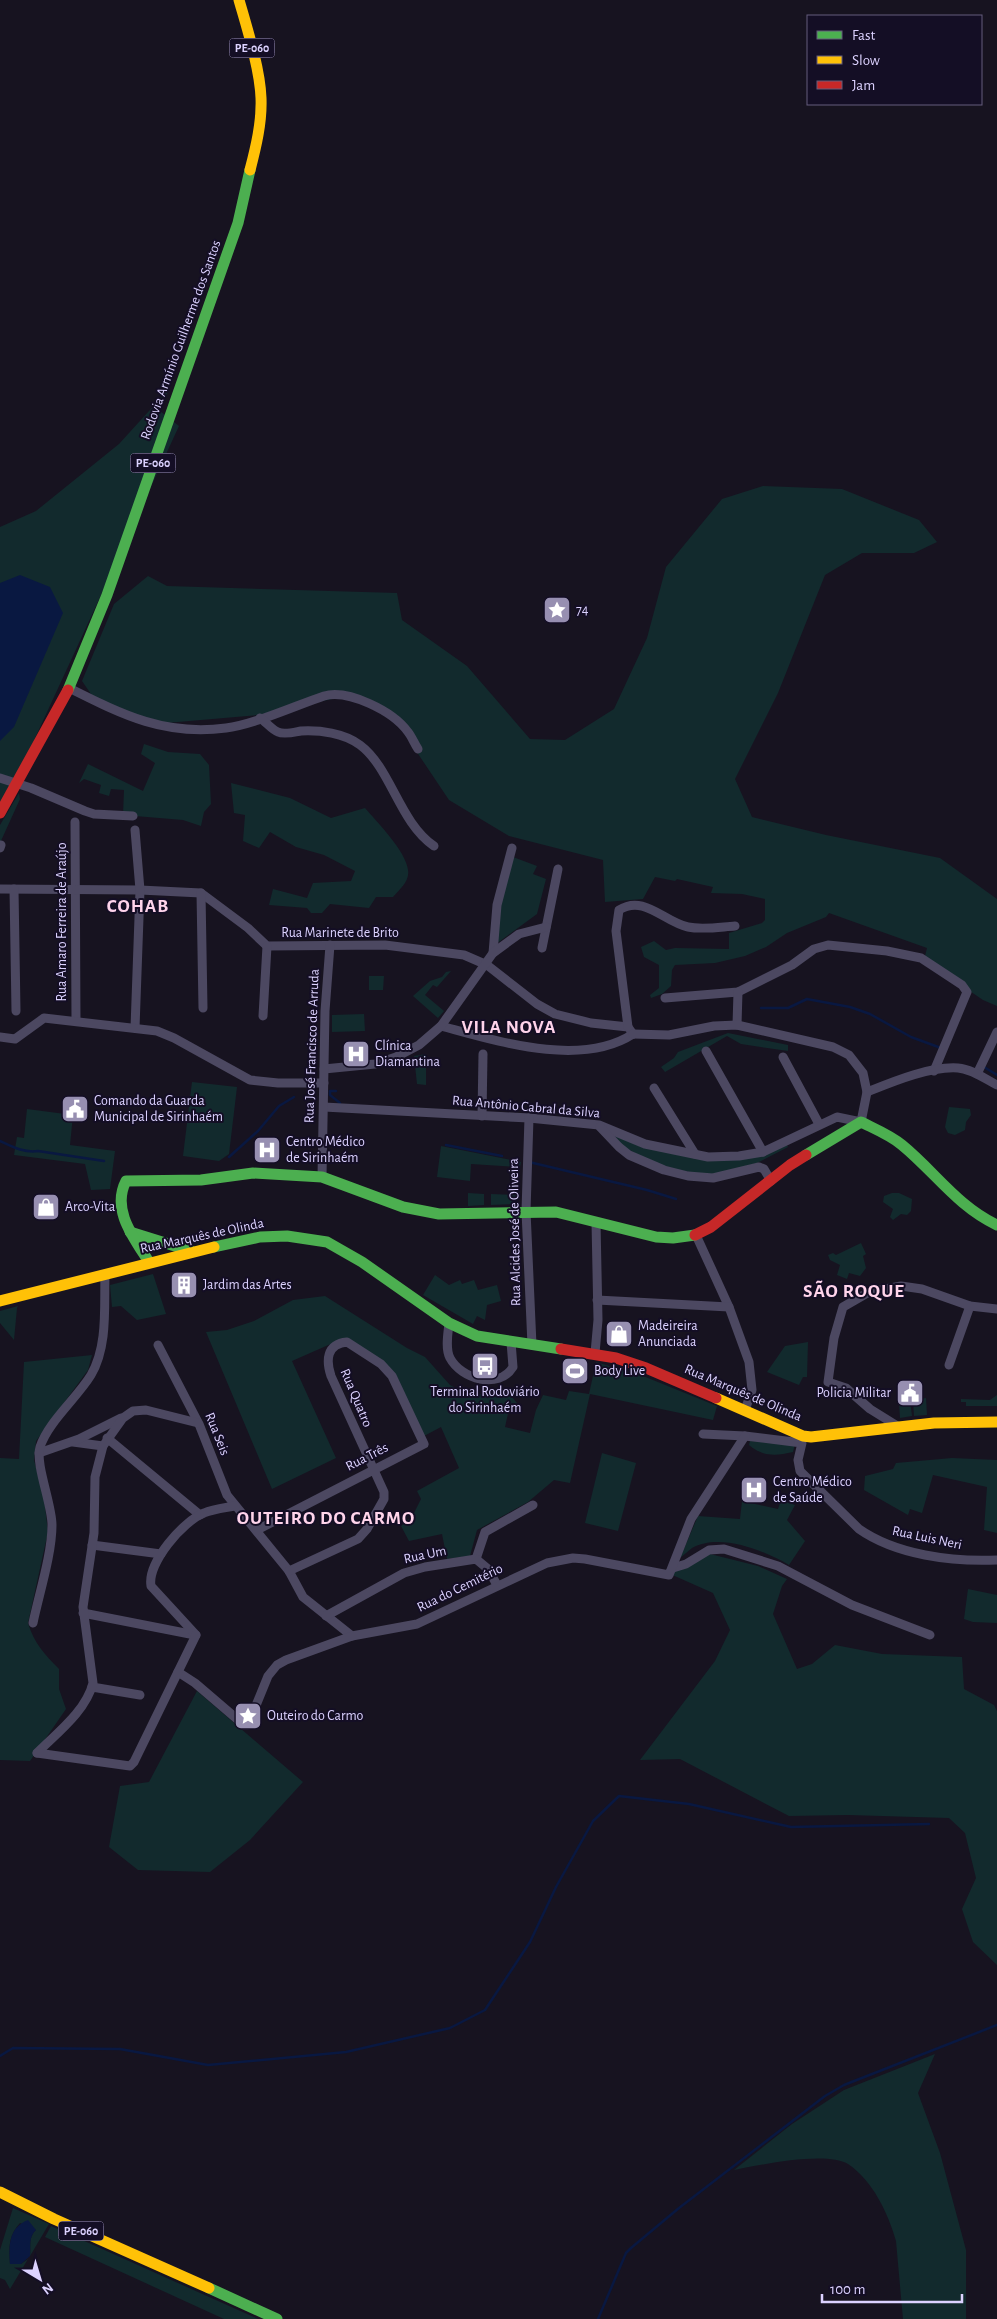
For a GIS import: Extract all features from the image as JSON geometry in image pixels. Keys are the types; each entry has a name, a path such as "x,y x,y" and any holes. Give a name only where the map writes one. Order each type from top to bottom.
{"main road":[{"name":"Rodovia Armínio Guilherme dos Santos","path":"0,813 69,688 107,594 224,266 246,194 257,141 261,97 250,38 239,0"},
{"path":"149,1262 130,1232 122,1213 122,1188 126,1181 201,1180 253,1173 322,1177 403,1207 440,1214 556,1212 635,1234 673,1238 696,1235 730,1214 790,1165 861,1122 902,1145 962,1206 977,1217 997,1225"},
{"path":"130,1232 192,1251"},
{"name":"Rua Marquês de Olinda","path":"0,1301 192,1251 260,1237 288,1236 318,1239 332,1244 362,1262 450,1323 477,1336 595,1353 646,1368 745,1410 802,1439 952,1421 997,1422"},
{"name":"PE-060","path":"0,2192 108,2244 277,2319"}],"street":[{"path":"69,688 119,713 167,728 227,728 330,694 351,696 399,722 408,731 418,749"},
{"path":"260,718 278,732 320,731 349,738 362,746 380,769 415,828 424,839 434,846"},
{"path":"0,778 85,812 133,816"},
{"name":"Rua Amaro Ferreira de Araújo","path":"75,822 76,1021"},
{"path":"135,830 140,890 135,1028"},
{"path":"494,953 497,905 512,848"},
{"path":"542,948 558,870"},
{"path":"0,889 140,890 201,893 203,1008"},
{"path":"14,889 16,1011"},
{"name":"Rua Marinete de Brito","path":"201,893 248,928 267,946 385,945 464,955 487,965 537,1004 555,1014 630,1031 669,1035 714,1026 737,1025 840,1050 860,1068 866,1081 867,1092"},
{"path":"441,1026 486,1038 575,1052 610,1046 630,1031 616,931 619,910 638,905 650,908 688,927 735,926"},
{"path":"324,1069 375,1064 396,1057 422,1043 441,1026 494,953 519,934 546,927"},
{"path":"665,998 738,992 792,965 821,946 841,945 921,958 962,985 966,990 966,996 934,1071"},
{"path":"263,1016 267,946"},
{"name":"Rua José Francisco de Arruda","path":"322,1177 325,1011 330,946"},
{"path":"737,1025 738,992"},
{"path":"0,1037 15,1038 44,1018 135,1028 165,1034 250,1080 324,1090"},
{"path":"977,1074 997,1032"},
{"path":"706,1051 763,1152"},
{"path":"482,1116 483,1054"},
{"path":"783,1057 819,1124"},
{"path":"861,1122 867,1092 910,1076 958,1068 977,1074 997,1085"},
{"path":"654,1088 695,1154"},
{"name":"Rua Antônio Cabral da Silva","path":"324,1108 529,1118 599,1125 645,1144 708,1157 738,1156 763,1152 819,1124 841,1116 861,1122"},
{"name":"Rua Alcides José de Oliveira","path":"529,1118 526,1212 532,1345"},
{"path":"599,1125 619,1148 655,1168 688,1176 707,1178 734,1174 759,1167 764,1169 771,1181"},
{"path":"595,1353 598,1337 596,1222"},
{"path":"696,1235 729,1307 749,1362 752,1390 745,1410"},
{"path":"33,1622 52,1527 39,1453 45,1436 84,1386 98,1362 102,1349 105,1275"},
{"path":"899,1427 870,1409 845,1387 828,1382 834,1338 842,1307 869,1292 901,1286 922,1289 970,1306 997,1309"},
{"path":"597,1300 729,1307"},
{"path":"950,1364 970,1306"},
{"path":"450,1323 449,1356 459,1370 465,1374 494,1380 502,1378 513,1367 511,1342"},
{"name":"Rua Três","path":"257,1530 424,1444 392,1376 381,1364 347,1342 338,1344 332,1350 328,1356 327,1364"},
{"name":"Rua Seis","path":"158,1345 198,1422 227,1494 289,1571"},
{"name":"Rua Quatro","path":"289,1571 353,1542 367,1530 384,1499 384,1492 372,1470 327,1364"},
{"path":"39,1453 72,1442 133,1411 146,1410 198,1422"},
{"path":"128,1414 105,1442 95,1477 92,1545 83,1613 92,1668 92,1688 83,1703 38,1753 126,1766 134,1762 196,1635"},
{"path":"703,1434 802,1439"},
{"path":"673,1568 696,1511 745,1436"},
{"name":"Rua Luis Neri","path":"802,1439 798,1460 803,1475 859,1529 878,1541 911,1551 942,1557 975,1561 997,1560"},
{"path":"72,1442 105,1442 200,1515"},
{"path":"196,1635 151,1586 150,1580 153,1568 164,1548 200,1515 235,1506"},
{"path":"497,1585 488,1569 476,1559 485,1532 533,1506"},
{"path":"92,1545 161,1554"},
{"path":"673,1568 686,1564 708,1550 724,1549 778,1566 852,1605 930,1635"},
{"name":"Rua do Cemitério","path":"178,1672 195,1683 244,1725 248,1725 268,1676 277,1665 326,1644 352,1636 417,1624 547,1563 573,1558 669,1575 673,1568"},
{"name":"Rua Um","path":"326,1616 404,1573 425,1567 476,1559"},
{"path":"289,1571 303,1597 352,1636"},
{"path":"83,1613 196,1635"},
{"path":"92,1688 140,1695"}],"green space":[{"path":"169,389 160,411 179,426 0,814 0,527 36,511 119,444"},
{"path":"763,486 842,489 919,520 937,542 914,553 862,553 825,575 778,693 735,779 752,817 826,835 940,858 997,899 997,1006 983,1000 924,960 927,948 829,913 826,917 787,933 766,947 745,956 715,963 675,965 672,970 671,986 662,994 651,998 650,995 659,988 659,965 644,957 641,947 654,941 666,950 675,948 729,949 729,933 762,923 765,920 765,899 742,894 711,893 713,887 677,879 675,881 655,877 643,899 605,902 603,860 509,836 449,800 398,724 351,695 258,715 166,723 131,714 93,697 82,681 114,604 148,576 167,586 397,593 402,620 467,666 530,739 565,740 614,709 647,638 666,567 722,499"},
{"path":"144,744 168,752 200,754 209,765 211,804 204,812 201,826 183,820 123,815 124,790 111,789 109,796 99,793 101,785 84,779 79,783 88,764 143,791 155,763 141,754"},
{"path":"231,783 290,798 331,818 365,808 402,854 408,870 406,881 393,897 376,897 369,908 330,904 322,913 311,913 307,908 269,905 273,889 307,898 313,883 351,881 355,871 324,855 296,847 270,832 259,848 243,841 245,815 234,813"},
{"path":"19,793 20,799 0,843 0,825"},
{"path":"513,857 537,866 533,874 546,879 537,914 496,944 502,885"},
{"path":"451,971 437,987 433,985 425,995 444,1011 438,1018 413,996 430,981 442,977 446,972"},
{"path":"369,976 384,976 383,990 369,990"},
{"path":"364,1014 365,1031 332,1032 332,1015"},
{"path":"728,1033 788,1045 788,1051 741,1044 727,1036 665,1072 661,1067 674,1058 678,1052"},
{"path":"426,1054 426,1085 417,1084 414,1056"},
{"path":"192,1082 237,1087 229,1154 219,1161 183,1156"},
{"path":"949,1107 970,1109 971,1115 966,1122 965,1130 955,1135 948,1133 945,1127"},
{"path":"27,1109 73,1115 70,1145 115,1151 110,1189 91,1190 85,1164 14,1155 17,1137 24,1138"},
{"path":"612,1134 706,1159 787,1145 788,1147 757,1163 709,1176 659,1166 622,1146"},
{"path":"441,1146 521,1162 520,1167 471,1164 470,1181 437,1177"},
{"path":"468,1193 484,1194 484,1205 468,1206"},
{"path":"899,1193 912,1199 911,1211 907,1215 901,1214 893,1220 890,1217 893,1209 883,1202 884,1196"},
{"path":"491,1194 517,1195 516,1204 491,1205"},
{"path":"861,1243 866,1254 863,1256 866,1268 860,1276 849,1273 847,1279 837,1275 840,1265 830,1260 828,1255 833,1253 836,1255"},
{"path":"153,1274 166,1314 137,1320 121,1306 112,1307 110,1285"},
{"path":"435,1275 449,1285 460,1280 462,1284 474,1280 478,1290 497,1285 501,1301 487,1305 485,1320 477,1316 473,1324 423,1295"},
{"path":"325,1296 407,1348 425,1357 450,1385 463,1392 479,1394 506,1390 517,1403 509,1409 505,1427 530,1433 536,1410 543,1395 566,1400 569,1391 589,1394 596,1362 643,1376 717,1406 713,1420 590,1394 570,1483 554,1480 528,1502 477,1530 470,1556 447,1559 442,1534 409,1541 401,1526 413,1515 421,1499 417,1491 459,1468 441,1427 424,1436 396,1375 342,1339 292,1361 336,1458 272,1489 206,1332 227,1330 254,1321 293,1300"},
{"path":"18,1306 14,1340 0,1323 0,1311"},
{"path":"808,1342 807,1377 803,1377 799,1385 767,1372 785,1346"},
{"path":"92,1355 88,1370 36,1441 34,1460 44,1498 48,1532 28,1623 33,1637 40,1648 59,1669 59,1689 66,1709 30,1761 0,1760 0,1458 19,1459 24,1362"},
{"path":"997,1395 997,1406 966,1406 966,1402 961,1402 961,1399 990,1400"},
{"path":"926,1398 927,1415 914,1416 913,1400"},
{"path":"910,1400 912,1416 900,1418 899,1402"},
{"path":"750,1441 795,1444 793,1452 765,1454 749,1445"},
{"path":"602,1453 636,1463 618,1531 585,1523"},
{"path":"952,1458 997,1460 997,1533 984,1530 987,1487 933,1475 922,1513 910,1509 908,1515 864,1490 865,1476 893,1469 896,1463"},
{"path":"781,1500 795,1505 787,1520 805,1541 789,1565 755,1549 742,1545 716,1542 692,1548 680,1558 698,1516 740,1519 742,1501 778,1509"},
{"path":"706,1553 758,1566 787,1579 782,1586 773,1614 797,1669 812,1664 835,1645 882,1654 962,1657 964,1689 994,1705 997,1711 997,1965 973,1942 962,1909 976,1878 965,1833 949,1818 848,1815 789,1816 680,1759 640,1760 715,1661 730,1630 713,1593 668,1573"},
{"path":"968,1589 997,1595 997,1623 973,1622 964,1619"},
{"path":"197,1691 303,1782 250,1840 210,1872 138,1870 109,1847 120,1786 149,1782"},
{"path":"935,2054 918,2093 940,2153 966,2250 966,2319 903,2319 896,2241 889,2220 878,2198 857,2171 848,2164 838,2160 824,2159 792,2160 734,2170 792,2124 844,2090"},
{"path":"13,2208 49,2224 30,2256 31,2239 36,2230 20,2223 13,2233 10,2242 10,2264 21,2264 28,2259 10,2289 5,2280 0,2278 0,2250"},
{"path":"51,2226 258,2319 224,2319 45,2237"}],"water":[{"path":"20,575 50,587 63,613 14,727 0,741 0,583"},
{"path":"28,2220 36,2230 31,2239 30,2256 21,2264 10,2264 10,2244 13,2233 21,2223"}],"waterway":[{"path":"761,1008 788,1008 807,999 850,1007 870,1014 911,1037 941,1048"},
{"path":"984,1067 997,1075"},
{"path":"336,1091 330,1091 330,1095 340,1103"},
{"path":"229,1157 258,1131 279,1106 294,1097"},
{"path":"0,1141 23,1150 104,1161"},
{"path":"446,1145 502,1156"},
{"path":"529,1162 647,1190 676,1199"},
{"path":"0,2056 13,2048 120,2049 208,2065 346,2052 450,2028 485,2010 530,1942 556,1887 593,1821 619,1796 689,1804 791,1827 929,1824"},
{"path":"598,2319 626,2253 631,2248 679,2208 825,2096 844,2085 997,2025"}],"traffic: fast":[{"path":"68,690 107,595 238,223 250,170"},
{"path":"806,1155 861,1122 897,1141 958,1198 997,1225"},
{"path":"149,1262 131,1233 123,1213 121,1203 122,1192 126,1181 201,1180 253,1173 322,1177 403,1207 439,1214 556,1212 656,1237 673,1238 695,1235"},
{"path":"130,1232 191,1251"},
{"path":"214,1247 260,1237 287,1236 327,1242 362,1262 449,1323 477,1336 561,1349"},
{"path":"209,2288 277,2319"}],"traffic: slow":[{"path":"239,0 256,62 261,98 260,125 250,170"},
{"path":"0,1301 214,1247"},
{"path":"716,1398 803,1436 811,1437 934,1423 997,1422"},
{"path":"0,2192 54,2219 209,2288"}],"traffic: jam":[{"path":"0,813 68,690"},
{"path":"695,1235 711,1227 790,1165 806,1155"},
{"path":"561,1349 616,1358 646,1368 716,1398"}],"place":[{"name":"74","path":"557,610"},
{"name":"Clínica Diamantina","path":"356,1054"},
{"name":"Comando da Guarda Municipal de Sirinhaém","path":"75,1109"},
{"name":"Centro Médico de Sirinhaém","path":"267,1150"},
{"name":"Arco-Vita","path":"46,1207"},
{"name":"Jardim das Artes","path":"184,1285"},
{"name":"Madeireira Anunciada","path":"619,1334"},
{"name":"Terminal Rodoviário do Sirinhaém","path":"485,1366"},
{"name":"Body Live","path":"575,1371"},
{"name":"Policia Militar","path":"910,1393"},
{"name":"Centro Médico de Saúde","path":"754,1490"},
{"name":"Outeiro do Carmo","path":"248,1716"}],"district":[{"name":"COHAB","path":"138,906"},
{"name":"VILA NOVA","path":"509,1027"},
{"name":"SÃO ROQUE","path":"854,1291"},
{"name":"OUTEIRO DO CARMO","path":"326,1518"}]}
